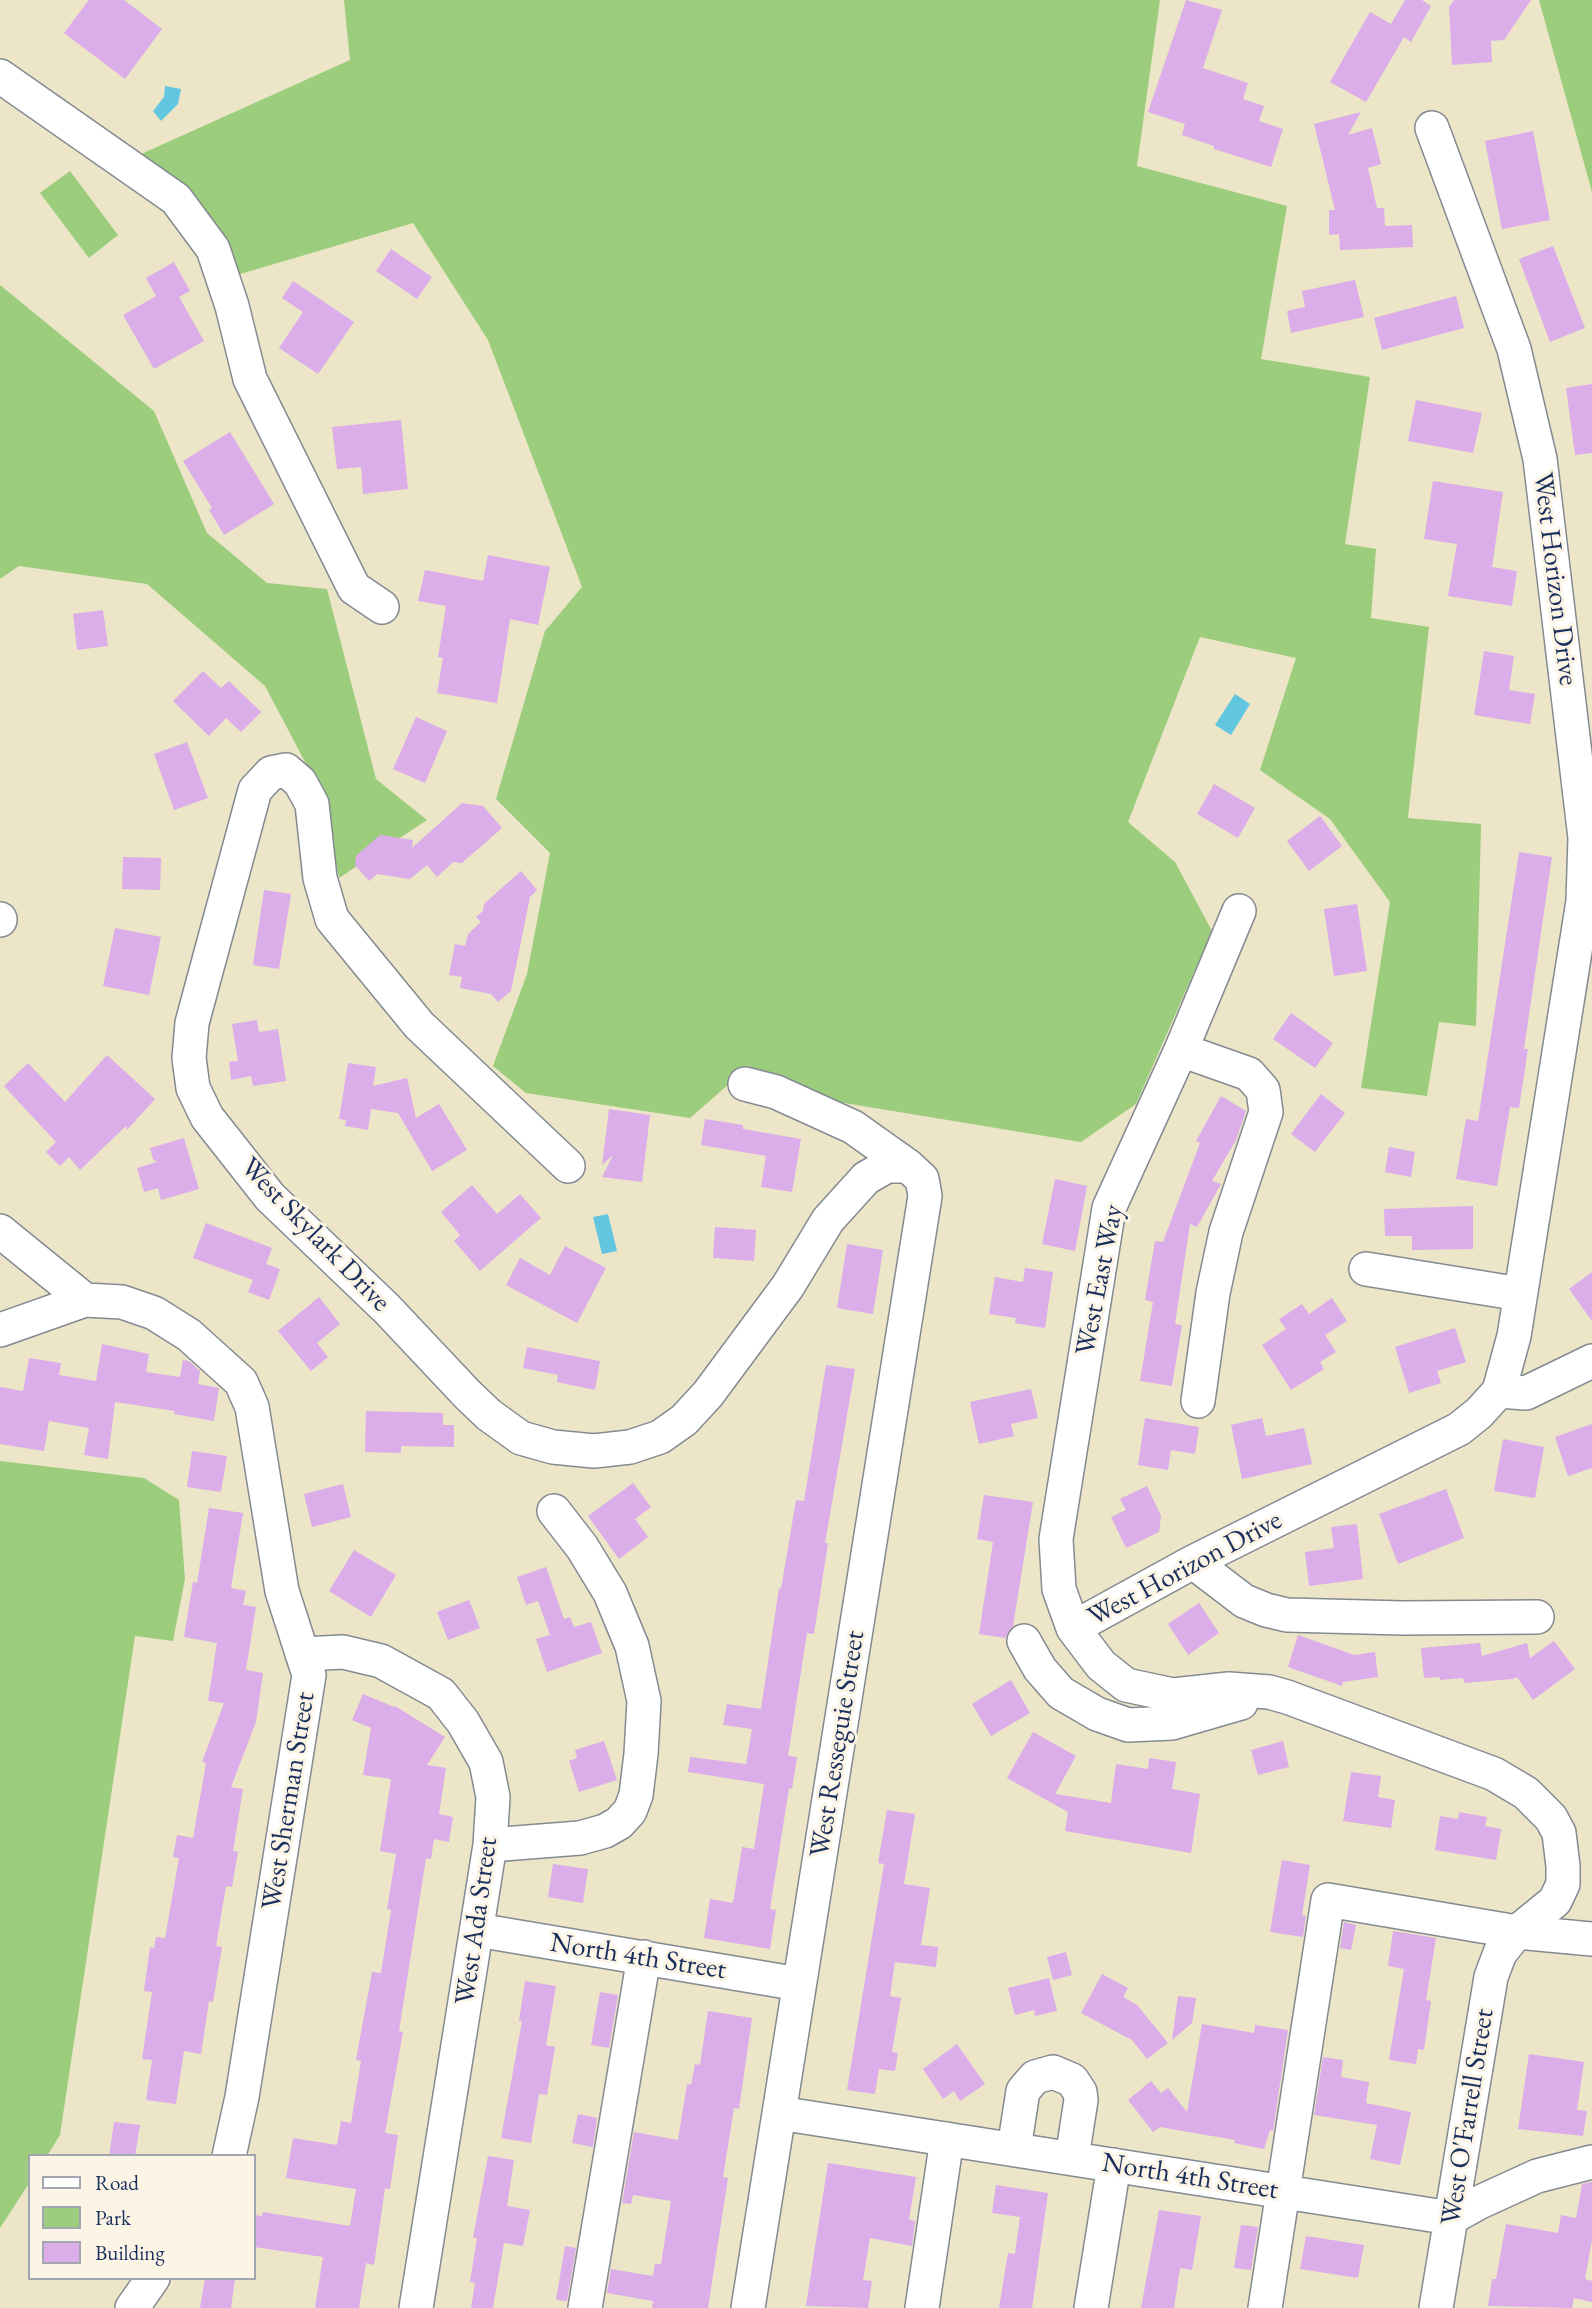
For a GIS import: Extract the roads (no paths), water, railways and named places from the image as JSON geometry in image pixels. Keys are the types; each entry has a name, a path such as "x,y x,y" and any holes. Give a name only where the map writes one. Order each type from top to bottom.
{"street":[{"path":"0,76 176,199 212,249 232,306 250,379 354,588 382,607"},
{"name":"West Horizon Drive","path":"1432,128 1514,349 1540,459 1585,838 1583,901 1514,1336 1499,1391 1479,1413 1459,1429 1193,1562 1073,1628 1101,1665 1126,1685 1172,1695 1229,1689 1269,1692 1494,1774 1526,1793 1550,1818 1559,1833 1563,1884 1556,1901 1517,1932"},
{"name":"West Skylark Drive","path":"568,1166 419,1025 332,919 320,878 312,804 300,782 286,770 271,773 255,790 192,1023 189,1058 193,1088 207,1117 270,1197 387,1309 489,1415 522,1438 553,1447 594,1451 630,1447 660,1437 684,1420 708,1394 788,1286 828,1220 866,1178 887,1166 915,1173"},
{"name":"West East Way","path":"1073,1628 1059,1589 1056,1539 1109,1208 1181,1050 1239,911"},
{"path":"1181,1050 1249,1074 1263,1090 1266,1112 1226,1232 1213,1293 1198,1401"},
{"path":"745,1084 776,1092 853,1128 915,1173"},
{"name":"West Resseguie Street","path":"748,2308 925,1196 915,1173"},
{"path":"0,1231 85,1300"},
{"path":"1366,1269 1520,1294"},
{"path":"0,1329 85,1300"},
{"name":"West Sherman Street","path":"85,1300 122,1302 155,1313 189,1335 241,1382 251,1407 282,1591 309,1675 242,2097 229,2154"},
{"path":"1499,1391 1525,1393 1592,1361"},
{"path":"490,1845 580,1838 605,1831 619,1823 631,1811 636,1795 644,1701 632,1646 610,1593 582,1547 554,1511"},
{"path":"1193,1562 1244,1601 1266,1611 1287,1615 1537,1617"},
{"path":"1024,1641 1041,1669 1061,1693 1097,1714 1128,1726 1172,1723 1227,1708 1269,1692"},
{"name":"West Ada Street","path":"302,1654 343,1651 381,1661 441,1694 463,1722 486,1762 493,1797 490,1845 416,2308"},
{"path":"1265,2308 1328,1900 1517,1932 1592,1939"},
{"name":"North 4th Street","path":"477,1930 799,1984"},
{"name":"West O'Farrell Street","path":"1436,2308 1491,1977 1500,1953 1517,1932"},
{"path":"585,2308 644,1957"},
{"path":"1014,2150 1026,2086 1040,2074 1053,2072 1072,2080 1080,2092 1072,2158"},
{"name":"North 4th Street","path":"779,2113 1451,2218"},
{"path":"922,2308 947,2139"},
{"path":"1451,2218 1537,2176 1592,2162"},
{"path":"1091,2308 1114,2165"},
{"path":"132,2308 152,2280"}],"water":[{"path":"165,86 181,89 178,104 161,121 153,111 164,97"},
{"path":"1235,694 1250,704 1231,735 1215,725"},
{"path":"608,1214 617,1251 602,1254 593,1217"}]}
